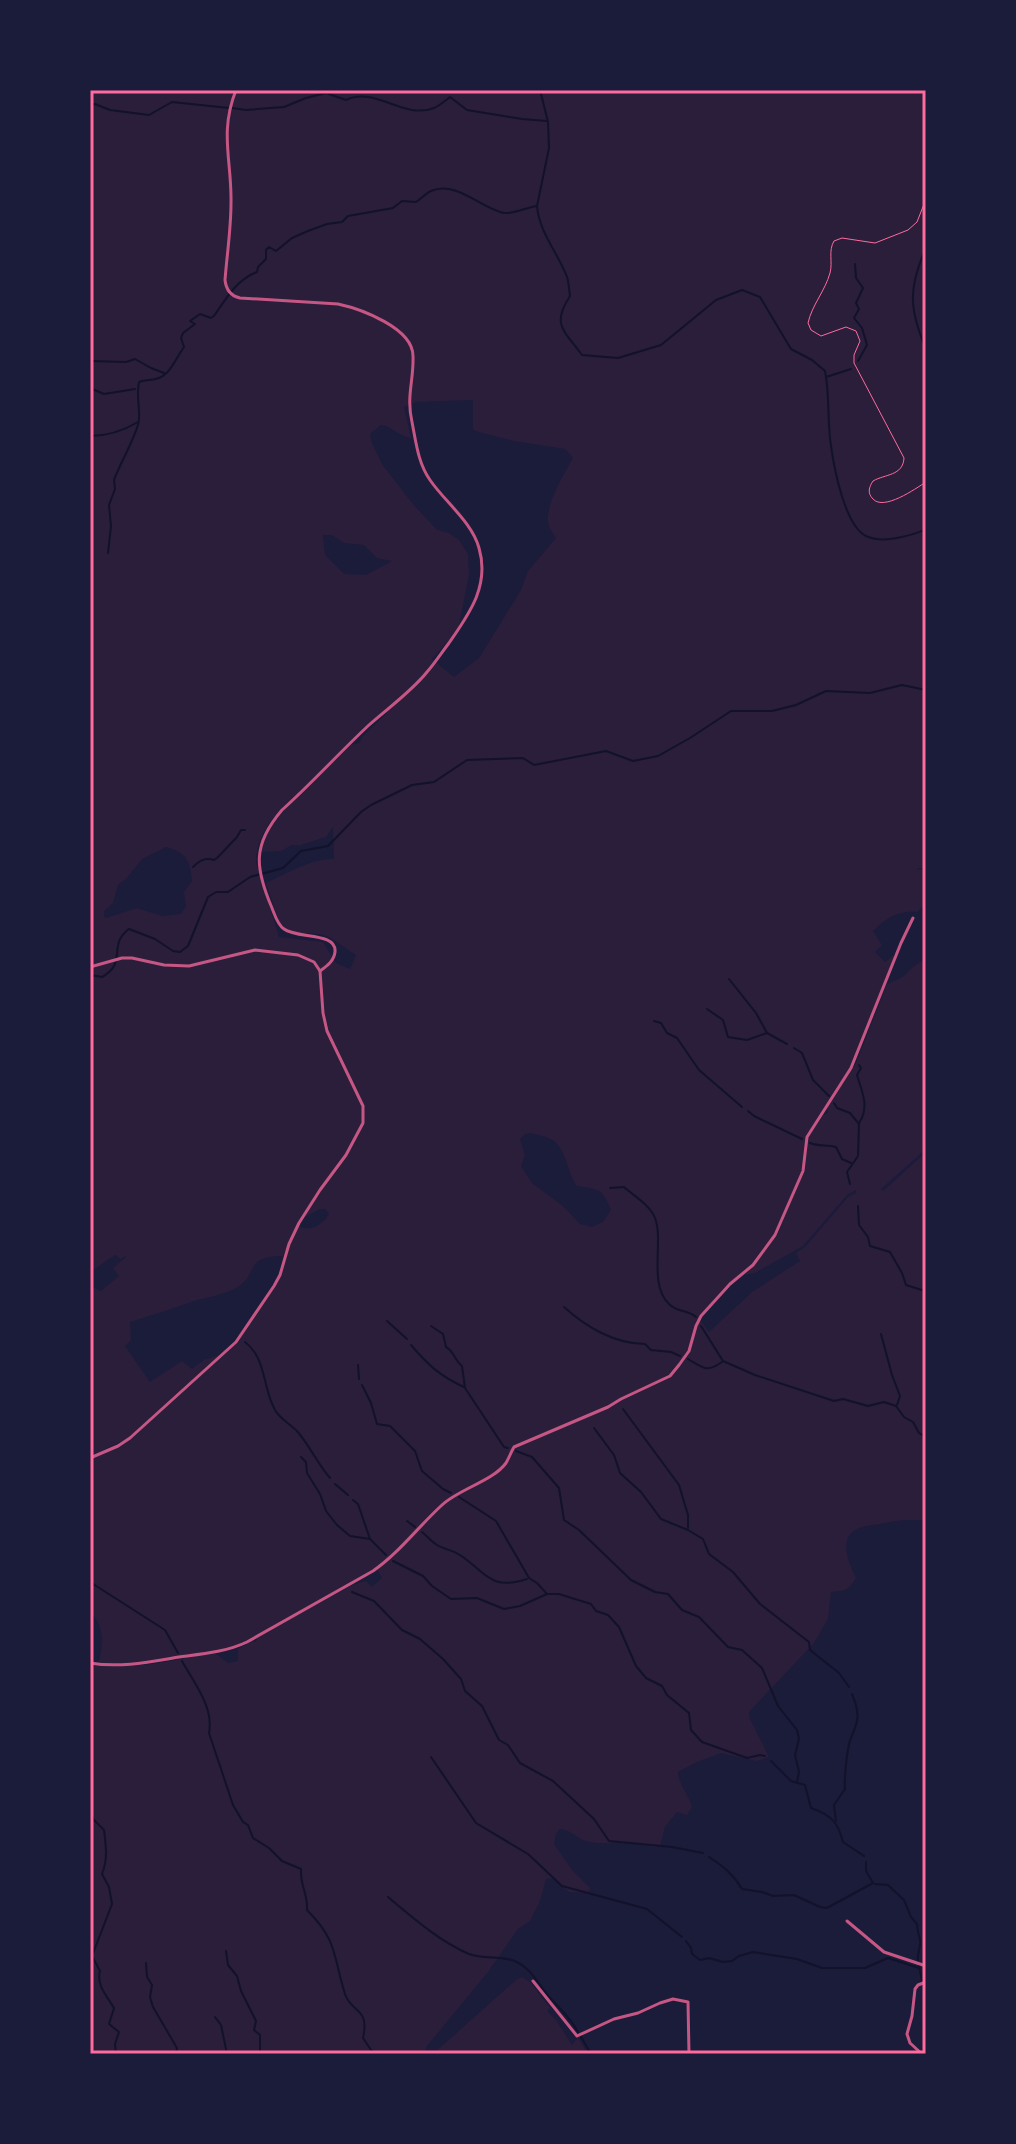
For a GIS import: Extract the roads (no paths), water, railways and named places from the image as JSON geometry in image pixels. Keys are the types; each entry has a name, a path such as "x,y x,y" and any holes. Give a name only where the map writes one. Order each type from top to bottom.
{"street":[{"path":"236,90 229,113 226,143 231,196 225,280 229,291 245,299 344,305 384,322 408,339 413,359 408,402 421,462 430,480 474,536 482,564 480,591 473,606 427,673 369,725 271,823 260,844 260,869 280,926 295,935 327,938 333,942 336,950 332,962 320,971"},
{"path":"90,1663 124,1665 225,1651 247,1642 385,1563 443,1504 503,1466 514,1447 569,1425 670,1376 689,1351 701,1316 730,1284 753,1265 775,1235 803,1171 807,1137 851,1068 913,918"},
{"path":"90,967 122,958 189,966 255,950 298,955 314,962 320,971 327,1031 363,1106 363,1123 346,1155 299,1223 280,1275 236,1342 130,1438 90,1458"},
{"path":"847,1921 884,1952 926,1966"},
{"path":"533,1981 577,2036 614,2019 673,1999 688,2002 689,2054"},
{"path":"922,2054 910,2043 907,2034 915,1989 926,1982"}],"waterway":[{"path":"540,90 548,122 549,148 537,206 538,216 568,282 570,296 561,314 562,327 582,355 618,358 661,345 716,300 742,290 760,297 791,349 825,371 835,468 852,521 866,536 877,539 908,536 926,529"},
{"path":"232,108 284,107 326,93 346,100 368,97 423,111 436,107 450,97 467,110 547,121"},
{"path":"90,106 95,104 110,110 149,115 172,102 229,108"},
{"path":"108,553 111,526 109,505 115,489 114,480 138,426 139,382 167,373 184,347 183,333 195,324 190,321 200,314 211,318 214,316 238,285 257,272 266,259 269,247 276,251 292,238 308,231 342,222 348,216 393,208 402,201 416,202 429,192 441,189 459,192 504,213 536,206"},
{"path":"926,248 916,275 913,298 916,322 926,349"},
{"path":"855,264 856,278 863,288 854,318 862,328 867,345 858,361"},
{"path":"90,361 126,362 135,359 164,373"},
{"path":"826,377 851,369"},
{"path":"90,388 104,394 135,389"},
{"path":"90,436 115,432 138,422"},
{"path":"90,975 102,977 110,972 116,960 119,941 129,929 180,952 188,946 208,897 216,892 228,892 250,877 283,868 301,851 328,846 371,805 412,785 434,782 467,760 523,758 534,765 606,751 633,761 658,756 731,711 772,711 796,705 826,691 870,693 902,685 926,690"},
{"path":"193,867 202,860 217,858 241,830 245,830"},
{"path":"729,979 756,1013 767,1033"},
{"path":"707,1009 723,1020 728,1037 747,1040 767,1033 787,1044"},
{"path":"654,1021 661,1023 667,1033 677,1038 699,1070 742,1107"},
{"path":"794,1048 802,1053 813,1080 829,1096"},
{"path":"859,1065 861,1068 857,1075 865,1105 859,1123"},
{"path":"834,1103 837,1108 850,1113 859,1124 858,1156 847,1172 850,1184"},
{"path":"748,1111 802,1139"},
{"path":"810,1143 836,1147 842,1159 851,1163"},
{"path":"610,1188 624,1187 653,1213 658,1238 659,1285 663,1296 672,1307 696,1317"},
{"path":"858,1206 859,1225 868,1237 870,1246 890,1252 906,1285 926,1294"},
{"path":"564,1307 612,1338 645,1344 651,1350 680,1356"},
{"path":"387,1321 407,1339"},
{"path":"431,1326 443,1334 446,1347 462,1366 465,1388 504,1447 508,1448"},
{"path":"701,1326 723,1361 834,1401 843,1399 868,1406 884,1402 896,1406 926,1437"},
{"path":"881,1334 900,1396 897,1405"},
{"path":"245,1342 261,1365 277,1413 297,1431 330,1478"},
{"path":"411,1345 435,1369 464,1387"},
{"path":"688,1359 705,1368 722,1362"},
{"path":"358,1365 359,1379"},
{"path":"362,1385 377,1424 390,1426 415,1451 422,1471 451,1493"},
{"path":"623,1409 679,1485 688,1515 688,1528"},
{"path":"594,1428 614,1455 620,1473 641,1492 661,1519 703,1539 709,1554 733,1572 760,1604 809,1642 810,1650 839,1673 849,1687"},
{"path":"516,1451 532,1457 559,1488 564,1520 579,1530 631,1580 655,1592 668,1594 682,1610 699,1617 728,1647 742,1650 762,1668 778,1706 797,1730 797,1782"},
{"path":"301,1457 306,1462 307,1473 326,1511 337,1525 350,1536 370,1539"},
{"path":"335,1484 348,1495"},
{"path":"459,1497 496,1521 529,1578 547,1594"},
{"path":"353,1500 358,1504 370,1539 386,1555"},
{"path":"407,1521 415,1527"},
{"path":"422,1532 490,1578 505,1583 527,1579"},
{"path":"393,1561 423,1576 451,1599 477,1598 504,1609 520,1606 547,1594 559,1594 591,1604 619,1627 636,1666 646,1678 662,1686 667,1695 689,1713 691,1730 702,1742 747,1758 765,1756"},
{"path":"90,1582 165,1630 178,1653"},
{"path":"352,1592 374,1601 402,1630 420,1639 443,1659 461,1679 465,1691 482,1706 499,1740 508,1745 520,1763 553,1781 594,1819 609,1841 703,1853"},
{"path":"182,1661 206,1705 209,1733 233,1805 248,1825 253,1838 282,1861 301,1869 307,1910 329,1940 345,1994 362,2015 363,2038 376,2054"},
{"path":"836,1821 834,1805 845,1789 848,1748 857,1721 852,1694"},
{"path":"431,1757 476,1823 528,1854 562,1886 647,1909 682,1937"},
{"path":"771,1761 791,1781 805,1785 811,1808 833,1820 843,1842 864,1856"},
{"path":"90,1788 90,1793"},
{"path":"90,1806 93,1819 104,1830 106,1858 102,1874 109,1887 112,1904 92,1956 100,1971 101,1986 114,2008 109,2024 119,2032 116,2054"},
{"path":"709,1857 727,1871 742,1889 773,1896 794,1895 820,1907 827,1908 873,1883"},
{"path":"866,1862 866,1871 873,1883"},
{"path":"875,1884 888,1885 904,1900 917,1924 920,1942 918,1961"},
{"path":"388,1897 458,1949 474,1956 512,1960 525,1967 578,2032"},
{"path":"686,1941 692,1954 700,1960 732,1961 753,1952 797,1959 822,1968 865,1968 888,1958 919,1968"},
{"path":"226,1951 228,1965 237,1976 256,2021 254,2030 260,2035 260,2054"},
{"path":"146,1963 147,1977 152,1985 150,1997 153,2007 177,2048 176,2054"},
{"path":"919,1966 922,1981"},
{"path":"215,2017 221,2025 227,2054"},
{"path":"581,2037 591,2054"}]}
